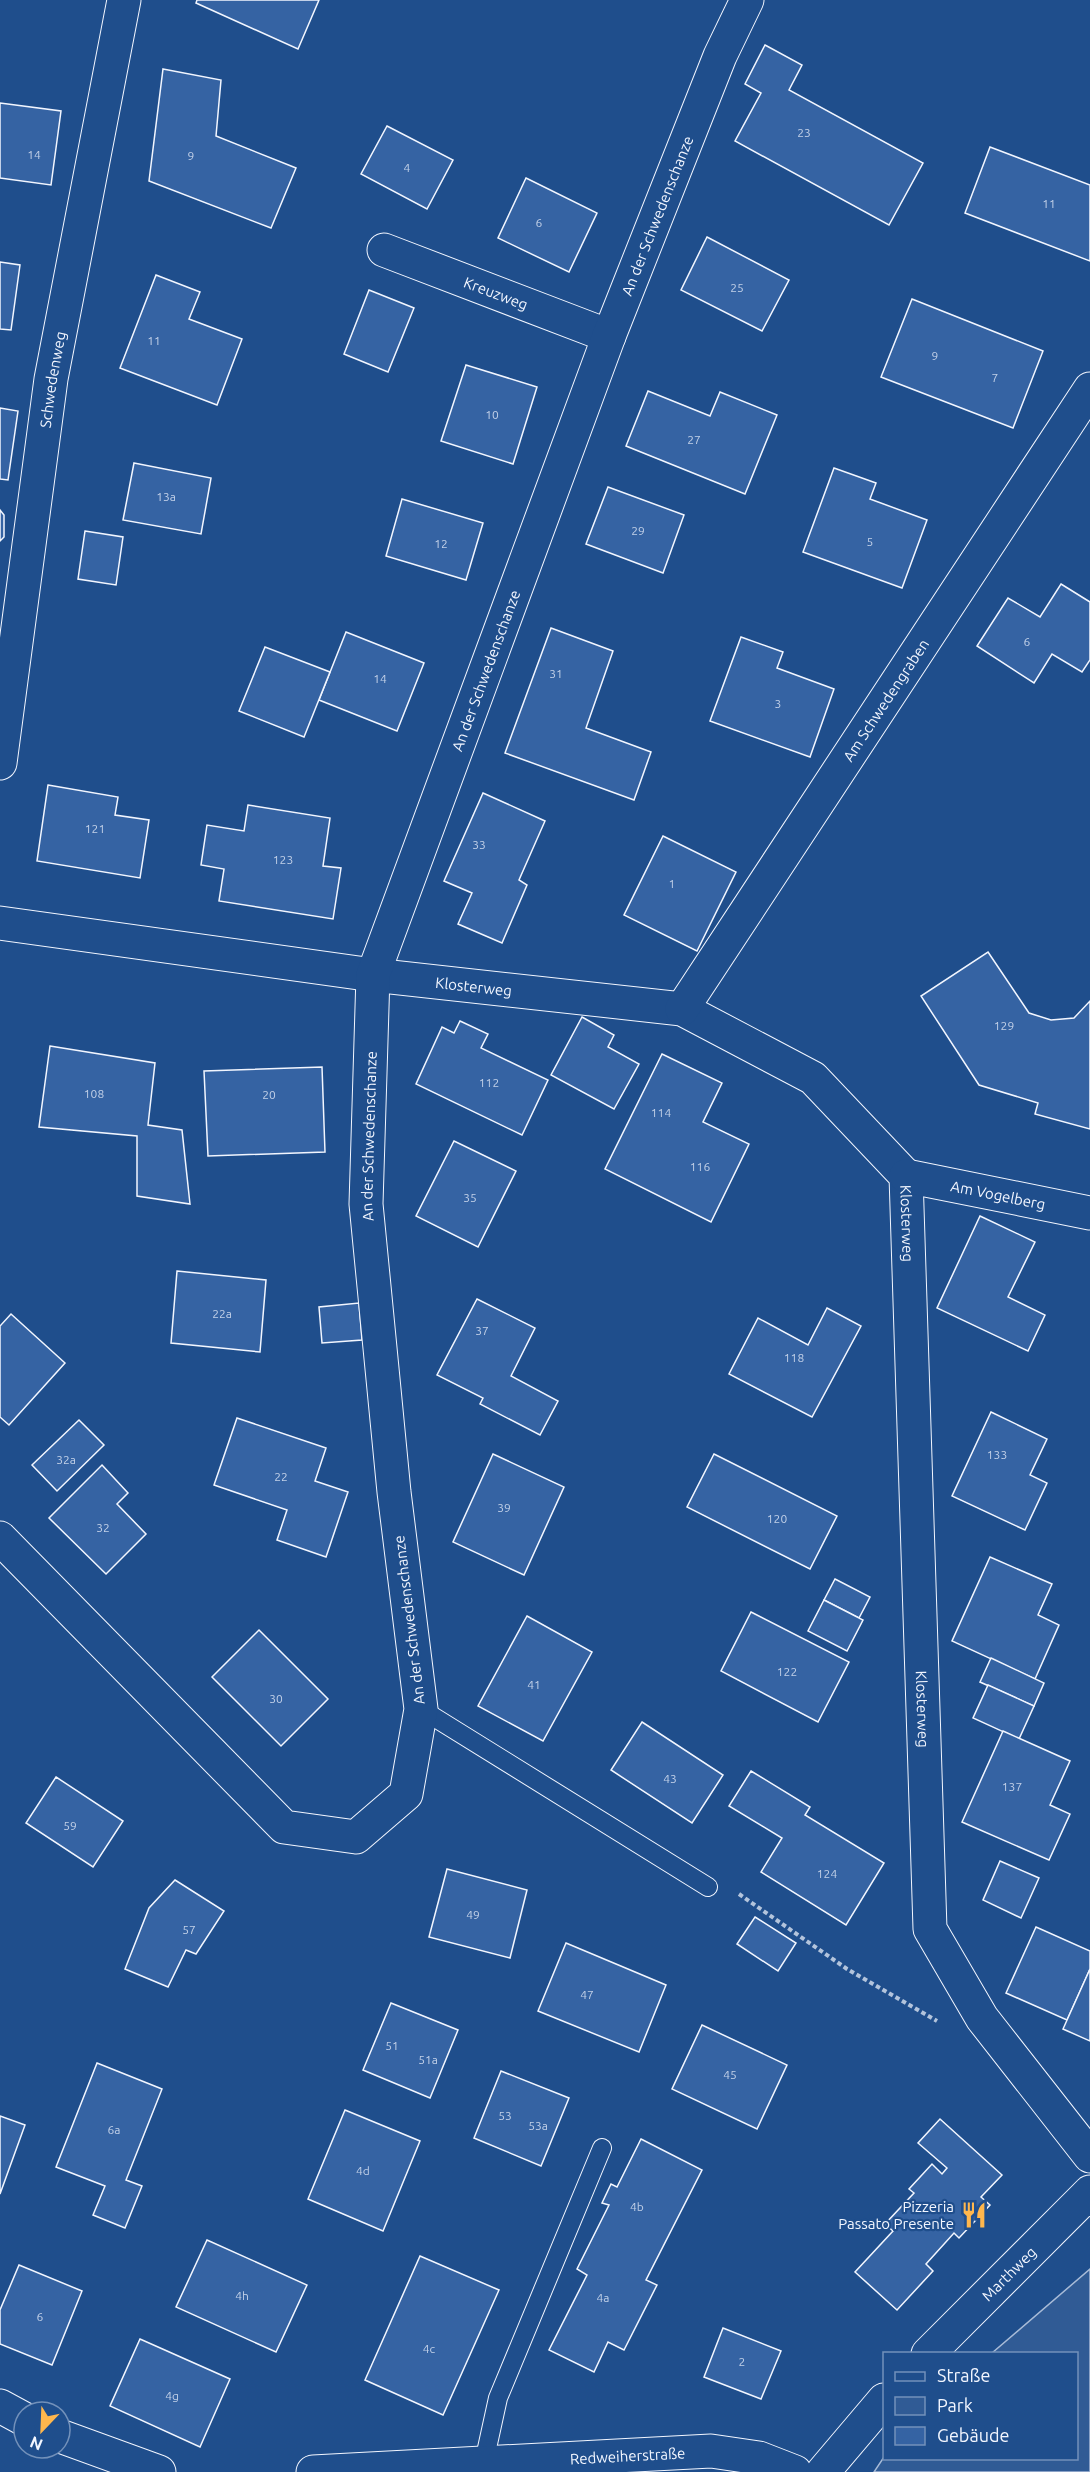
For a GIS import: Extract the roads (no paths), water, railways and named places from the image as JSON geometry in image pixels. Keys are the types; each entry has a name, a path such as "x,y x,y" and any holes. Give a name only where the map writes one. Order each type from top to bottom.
{"street":[{"name":"Schwedenweg","path":"0,763 51,379 124,0"},
{"name":"An der Schwedenschanze","path":"0,1538 284,1827 356,1837 406,1794 421,1709 394,1492 366,1204 373,975 609,336 720,56 747,0"},
{"name":"Kreuzweg","path":"384,250 609,336"},
{"name":"Am Schwedengraben","path":"682,1009 1090,389"},
{"name":"Klosterweg","path":"0,923 373,975 682,1009 813,1078 906,1176 930,1929 982,2018 1090,2156"},
{"name":"Am Vogelberg","path":"906,1176 1090,1213"},
{"name":"Marthweg","path":"930,2352 1090,2192"},
{"path":"824,2472 883,2402"},
{"path":"72,2440 159,2472"},
{"name":"Redweiherstraße","path":"313,2472 711,2451 759,2457 795,2472"}],"lane":[{"path":"421,1709 708,1887"},
{"path":"484,2462 498,2398 602,2148"}],"place":[{"name":"Pizzeria Passato Presente","path":"974,2215"}]}
